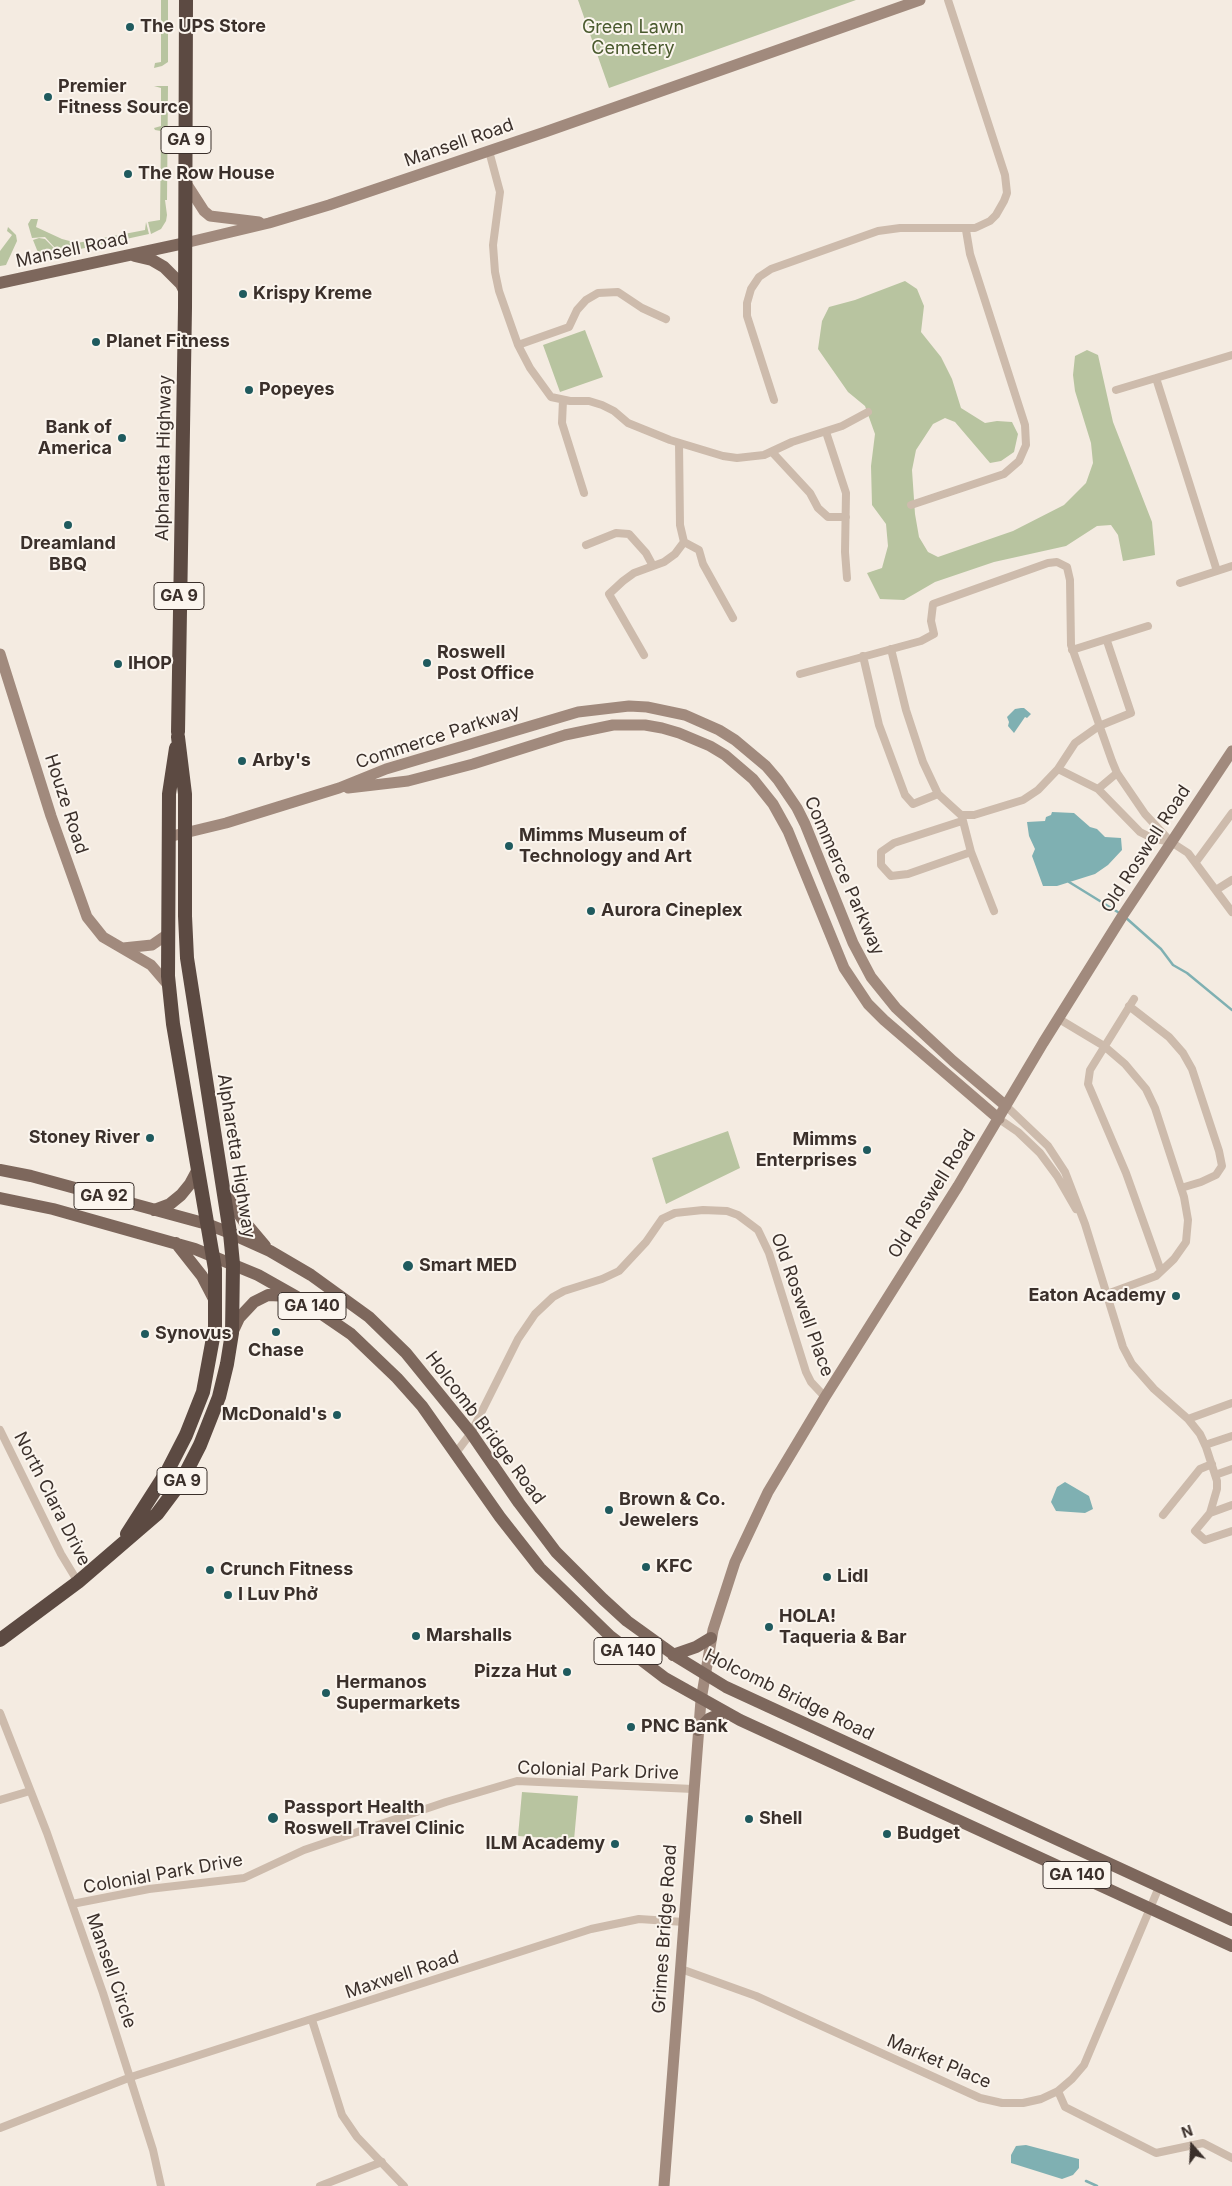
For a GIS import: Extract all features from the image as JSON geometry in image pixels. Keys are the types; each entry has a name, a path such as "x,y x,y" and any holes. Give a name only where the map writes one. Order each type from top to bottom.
{"highway":[{"name":"Alpharetta Highway","path":"118,1547 168,1470 186,1435 202,1392 212,1349 216,1306 213,1256 169,986 168,837 170,787 178,735 186,292 186,0"},
{"name":"Alpharetta Highway","path":"0,1640 78,1582 157,1514 192,1463 211,1419 227,1364 232,1333 233,1264 224,1191 187,958 185,794 178,735"},
{"path":"168,1470 166,1485 168,1500"}],"main road":[{"name":"Mansell Road","path":"0,283 185,243"},
{"path":"130,255 146,258 159,264 176,279 186,292"},
{"path":"154,1210 170,1204 181,1195 190,1184 198,1168"},
{"name":"GA 92","path":"0,1170 31,1176 207,1224"},
{"name":"GA 140","path":"224,1191 243,1220 270,1251"},
{"name":"GA 92","path":"0,1198 53,1209 176,1243 213,1256"},
{"name":"Holcomb Bridge Road","path":"207,1224 270,1251 330,1287 369,1317 424,1372 471,1433 519,1503 567,1564 627,1621 673,1655 704,1674 751,1698 1232,1920"},
{"path":"176,1243 202,1276 216,1306"},
{"name":"GA 140","path":"213,1256 297,1296 351,1334 393,1374 422,1406 454,1454 518,1542 563,1592 610,1636 638,1659 701,1700 724,1712 1232,1946"},
{"path":"232,1333 244,1311 261,1298 276,1294 297,1296"},
{"path":"673,1655 696,1648 711,1638"},
{"path":"698,1730 709,1719 724,1712"}],"street":[{"name":"Mansell Road","path":"185,243 269,223 489,151 920,0"},
{"path":"774,400 748,316 747,302 751,288 759,277 771,269 878,231 900,228 966,230 983,226 996,215 1004,201 1007,184 948,0"},
{"path":"489,151 500,192 493,245 495,272 499,291 518,345 530,368 551,397 563,400 589,401 602,405 614,411 628,423 679,443 737,458 772,452 792,442 826,432 868,412"},
{"path":"186,183 204,211 210,216 269,223"},
{"path":"911,505 1004,474 1019,461 1026,445 1025,425 970,254 966,230"},
{"path":"518,345 569,327 577,310 586,300 598,293 618,292 642,308 666,320"},
{"path":"1116,390 1232,355"},
{"path":"1156,378 1217,571"},
{"path":"563,400 562,423 584,493"},
{"path":"826,432 846,493 845,552 847,578"},
{"path":"644,655 609,594 634,573 664,562 676,554 684,542 680,525 679,443"},
{"path":"772,452 810,494 818,508 828,516 846,517"},
{"path":"586,545 616,533 629,534 646,553 653,566"},
{"path":"684,542 699,550 703,564 733,618"},
{"path":"800,674 891,649 934,634 931,621 933,604 1048,563 1057,562 1067,567 1070,580 1072,650 1117,772 1144,814 1171,842 1188,853 1232,912"},
{"path":"1180,582 1232,566"},
{"path":"1072,650 1148,626"},
{"path":"971,852 908,874 891,876 881,866 881,852 894,843 962,818 1023,800 1038,790 1058,769 1075,743 1099,726 1131,713 1107,640"},
{"path":"891,649 906,710 923,762 938,794 962,818 971,852 994,911"},
{"name":"Houze Road","path":"0,654 82,907 98,933 154,968 169,986"},
{"path":"863,656 879,726 906,795 913,804 938,794"},
{"name":"Commerce Parkway","path":"168,837 226,823 339,788 386,769 578,712 612,707 647,707 685,715 735,740 766,766 788,794 805,824 857,952 883,993 896,1008 953,1062 1006,1106"},
{"name":"Commerce Parkway","path":"339,788 408,781 598,727 629,725 662,728 679,732 710,746 725,755 753,779 773,804 788,831 836,951 855,987 884,1020 999,1118"},
{"name":"Old Roswell Road","path":"704,1674 711,1638 726,1586 752,1524 777,1477 825,1397 925,1240 1059,1019 1171,842 1232,751"},
{"path":"1058,769 1098,789 1140,832 1152,838 1171,842"},
{"path":"1098,789 1117,772"},
{"path":"1196,862 1232,814"},
{"path":"1216,890 1232,880"},
{"path":"123,948 152,945 168,934"},
{"path":"1134,999 1090,1070 1088,1084 1126,1173 1161,1271"},
{"path":"1129,1006 1169,1037 1183,1053 1192,1070 1219,1152 1222,1166 1216,1174 1201,1182 1181,1188"},
{"path":"1059,1019 1104,1046 1126,1064 1146,1089 1155,1108 1181,1188 1188,1220 1186,1242 1174,1259 1156,1276 1107,1294"},
{"path":"1006,1106 1037,1134 1057,1158 1072,1188 1123,1347 1132,1364 1154,1389 1188,1419 1200,1434 1205,1445 1215,1475 1217,1490 1210,1513 1195,1531 1205,1540 1232,1531"},
{"path":"999,1118 1018,1132 1040,1153 1057,1176 1085,1224"},
{"name":"Old Roswell Place","path":"454,1454 471,1433 522,1332 543,1305 564,1291 602,1279 619,1271 646,1242 662,1219 667,1216 702,1210 727,1211 738,1215 758,1230 768,1253 806,1372 811,1382 825,1397"},
{"path":"1188,1419 1232,1403"},
{"name":"North Clara Drive","path":"0,1430 61,1554 78,1582"},
{"path":"1205,1445 1232,1436"},
{"path":"1163,1514 1200,1469 1212,1464"},
{"path":"1215,1475 1232,1470"},
{"path":"1210,1513 1232,1505"},
{"name":"Grimes Bridge Road","path":"664,2186 693,1789 704,1674"},
{"name":"Mansell Circle","path":"0,1713 72,1904 131,2077 154,2150 160,2186"},
{"name":"Colonial Park Drive","path":"72,1904 148,1889 244,1878 304,1850 446,1802 517,1781 693,1789"},
{"path":"0,1800 30,1791"},
{"name":"Market Place","path":"681,1969 756,1996 980,2098 1002,2103 1023,2103 1041,2099 1058,2091 1084,2065 1092,2052 1159,1887"},
{"name":"Maxwell Road","path":"0,2128 131,2077 591,1929 638,1919 684,1922"},
{"path":"312,2020 342,2115 356,2137 404,2186"},
{"path":"1058,2091 1065,2106 1156,2153 1203,2143 1232,2158"},
{"path":"320,2186 382,2162"}],"green space":[{"path":"161,0 168,0 168,62 154,68 155,63 161,62"},
{"name":"Green Lawn Cemetery","path":"578,0 856,0 609,88"},
{"path":"154,86 168,86 167,200 165,200 167,215 161,229 151,234 148,222 160,220 161,131 154,128 161,126 161,88"},
{"path":"31,219 38,219 36,227 62,239 77,243 145,230 146,222 149,234 62,253 45,237 32,238 28,224"},
{"path":"8,227 16,235 17,241 6,265 0,266 0,251 12,235 7,231"},
{"path":"45,239 59,253 42,257 39,255 33,240"},
{"path":"905,281 917,289 924,306 921,332 941,357 952,379 961,408 985,423 997,421 1012,422 1018,434 1014,452 1001,461 990,463 955,422 945,418 933,424 916,450 912,470 915,514 919,537 928,552 938,557 1013,531 1064,505 1086,483 1093,463 1091,443 1075,391 1073,375 1075,356 1087,350 1098,355 1113,422 1152,522 1155,555 1123,561 1118,535 1111,525 1097,526 1066,546 994,562 935,582 904,600 880,599 867,573 882,568 888,546 886,524 872,505 871,466 875,434 865,406 848,392 818,349 822,321 829,307 855,300"},
{"path":"585,330 603,377 560,392 543,345"},
{"path":"728,1131 740,1168 666,1204 652,1158"},
{"path":"522,1792 578,1796 574,1840 518,1836"}],"water":[{"path":"1024,708 1031,714 1027,718 1025,717 1014,733 1008,726 1007,717 1015,709"},
{"path":"1052,812 1074,813 1105,837 1121,838 1122,850 1108,865 1095,874 1057,886 1043,886 1032,856 1035,849 1029,836 1027,822 1045,821 1046,817 1051,815"},
{"path":"1065,1482 1089,1496 1093,1509 1085,1513 1056,1511 1051,1502 1057,1487"},
{"path":"1026,2145 1079,2159 1079,2168 1073,2175 1062,2179 1011,2163 1011,2155 1016,2146"}],"waterway":[{"path":"1069,882 1121,914"},
{"path":"1125,917 1161,949 1173,965 1187,973 1232,1010"},
{"path":"1086,2181 1097,2186"}],"place":[{"name":"The UPS Store","path":"130,27"},
{"name":"Premier Fitness Source","path":"48,97"},
{"name":"The Row House","path":"128,174"},
{"name":"Krispy Kreme","path":"243,294"},
{"name":"Planet Fitness","path":"96,342"},
{"name":"Popeyes","path":"249,390"},
{"name":"Bank of America","path":"122,438"},
{"name":"Dreamland BBQ","path":"68,525"},
{"name":"Roswell Post Office","path":"427,663"},
{"name":"IHOP","path":"118,664"},
{"name":"Arby's","path":"242,761"},
{"name":"Mimms Museum of Technology and Art","path":"509,846"},
{"name":"Aurora Cineplex","path":"591,911"},
{"name":"Stoney River","path":"150,1138"},
{"name":"Mimms Enterprises","path":"867,1150"},
{"name":"Smart MED","path":"408,1266"},
{"name":"Eaton Academy","path":"1176,1296"},
{"name":"Chase","path":"276,1332"},
{"name":"Synovus","path":"145,1334"},
{"name":"McDonald's","path":"337,1415"},
{"name":"Brown & Co. Jewelers","path":"609,1510"},
{"name":"KFC","path":"646,1567"},
{"name":"Crunch Fitness","path":"210,1570"},
{"name":"Lidl","path":"827,1577"},
{"name":"I Luv Phở","path":"228,1595"},
{"name":"HOLA! Taqueria & Bar","path":"769,1627"},
{"name":"Marshalls","path":"416,1636"},
{"name":"Pizza Hut","path":"567,1672"},
{"name":"Hermanos Supermarkets","path":"326,1693"},
{"name":"PNC Bank","path":"631,1727"},
{"name":"Passport Health Roswell Travel Clinic","path":"273,1818"},
{"name":"Shell","path":"749,1819"},
{"name":"Budget","path":"887,1834"},
{"name":"ILM Academy","path":"615,1844"}]}
